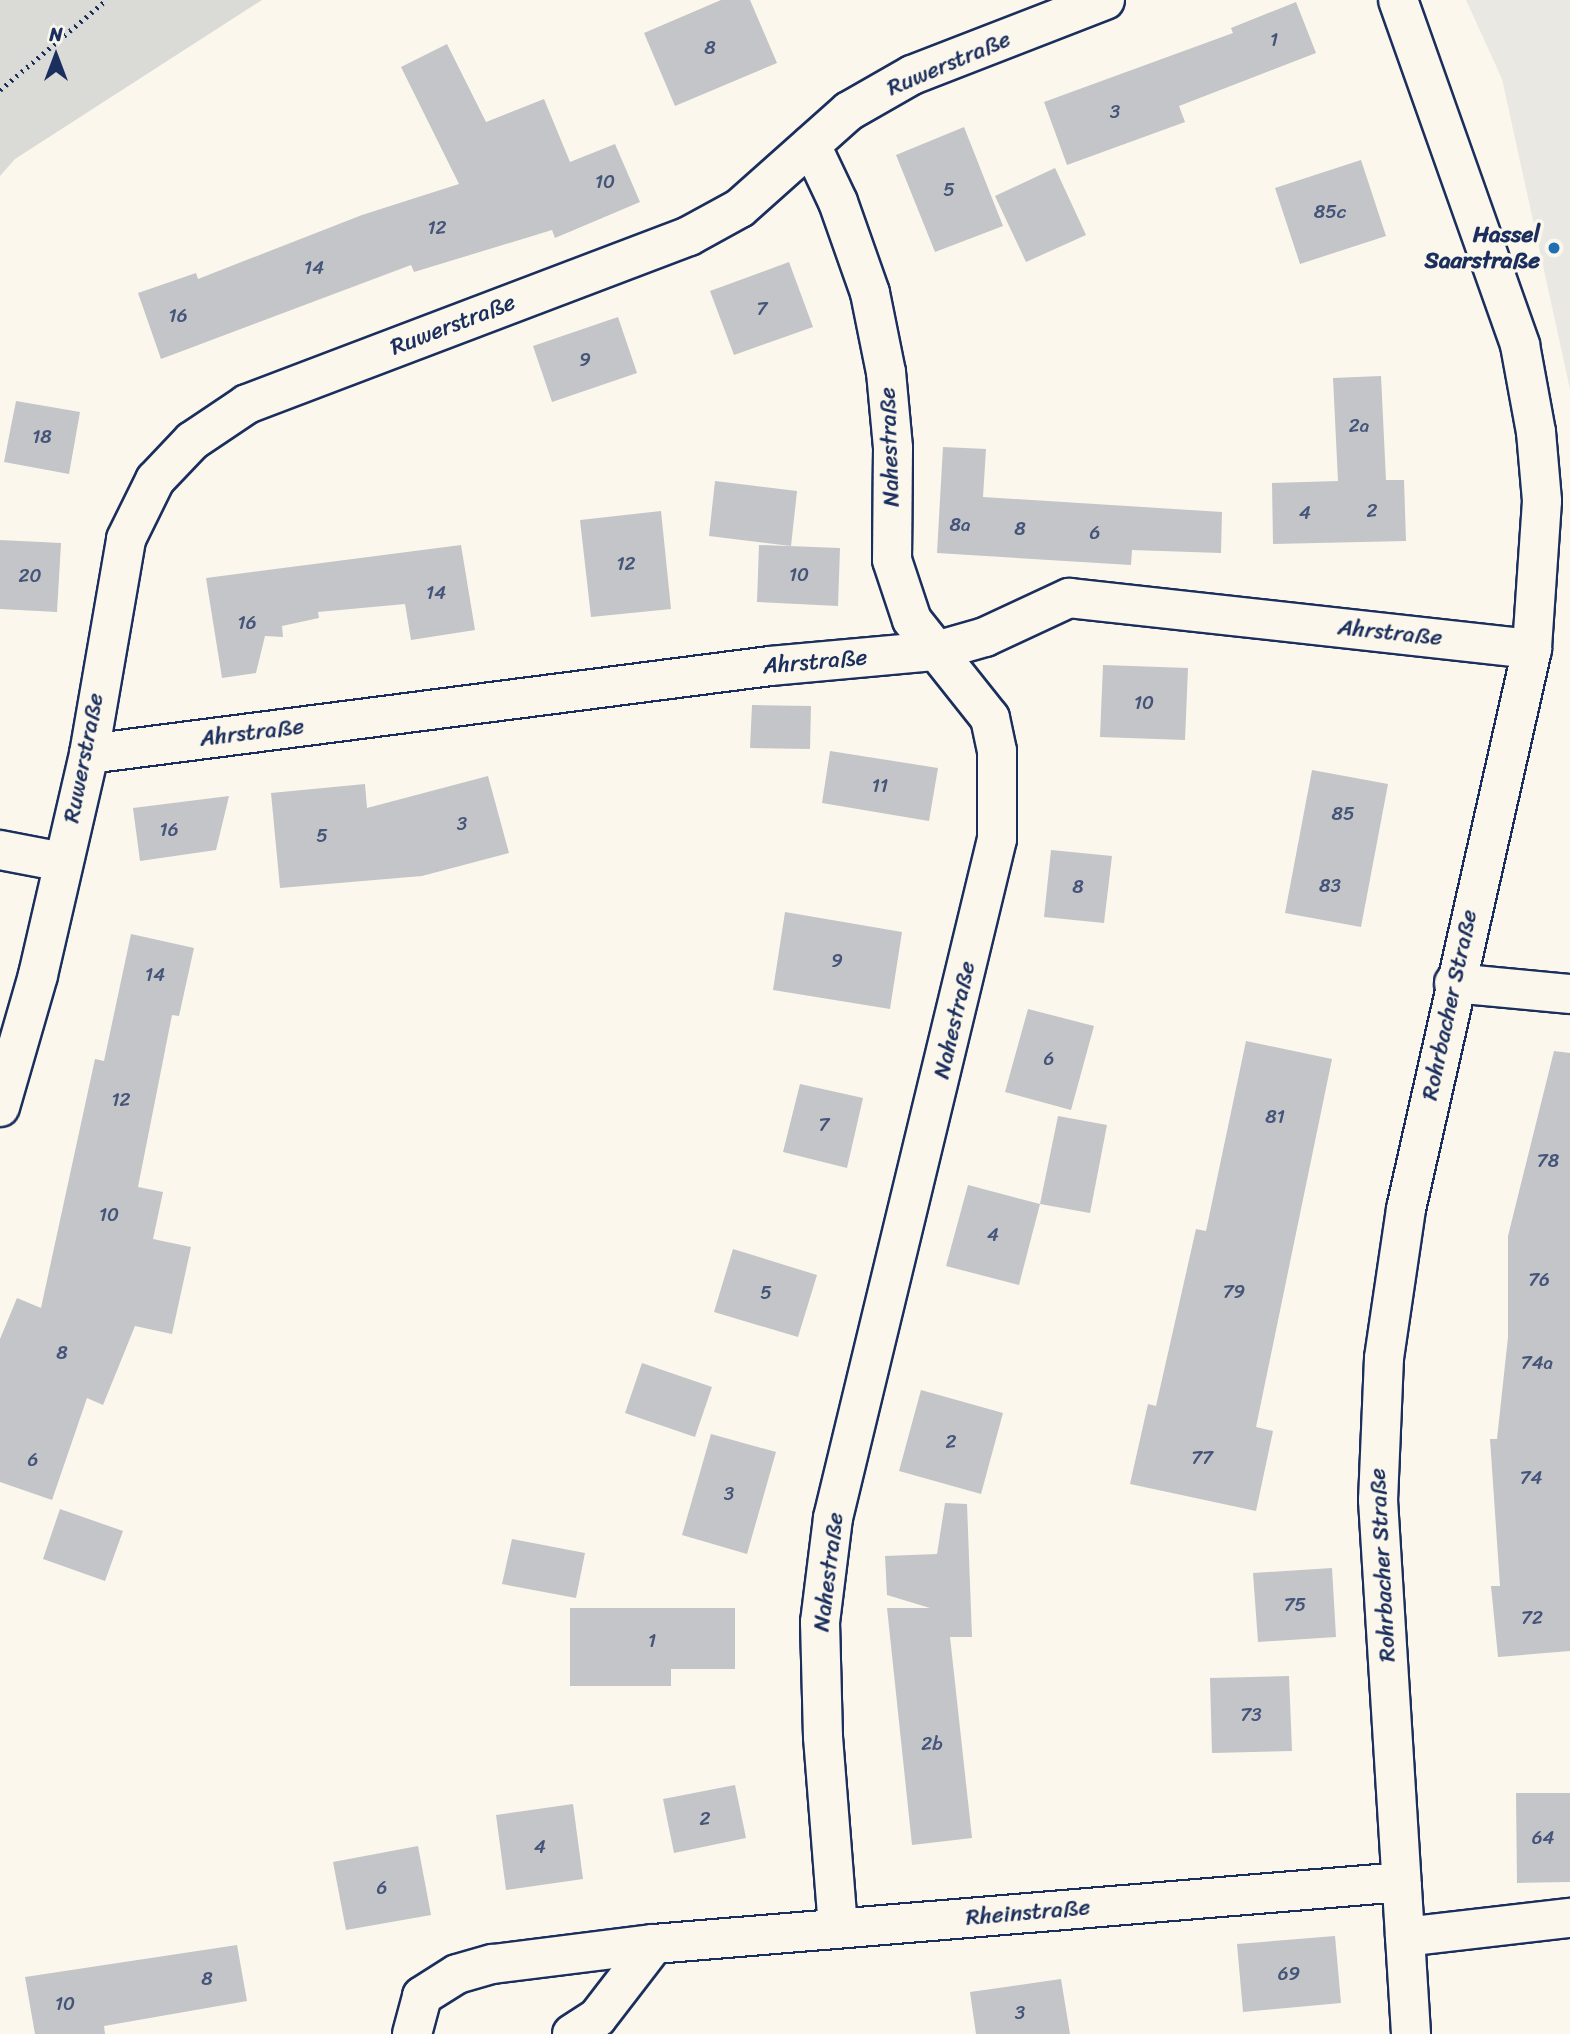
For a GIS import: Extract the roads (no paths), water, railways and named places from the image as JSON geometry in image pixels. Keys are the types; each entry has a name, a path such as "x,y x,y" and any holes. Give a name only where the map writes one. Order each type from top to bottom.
{"street":[{"name":"Ruwerstraße","path":"0,1107 38,975 89,754 126,539 155,481 192,441 247,404 689,236 740,208 849,111 912,75 1105,0"},
{"name":"Rohrbacher Straße","path":"1398,0 1520,345 1536,432 1542,500 1532,649 1454,983 1406,1209 1384,1358 1378,1438 1401,1882 1412,2034"},
{"name":"Nahestraße","path":"811,145 838,202 870,293 886,372 893,448 892,560 912,620 990,718 997,751 997,839 833,1518 820,1622 838,1928"},
{"name":"Ahrstraße","path":"89,754 770,666 936,651 985,636 1069,598 1532,649"},
{"path":"0,850 63,862"},
{"path":"1454,983 1570,994"},
{"name":"Rheinstraße","path":"412,2034 422,1996 457,1974 493,1964 654,1944 1401,1882"},
{"path":"1405,1937 1570,1919"},
{"path":"572,2034 597,2018 654,1944"}],"place":[{"name":"Hassel Saarstraße","path":"1554,248"}]}
